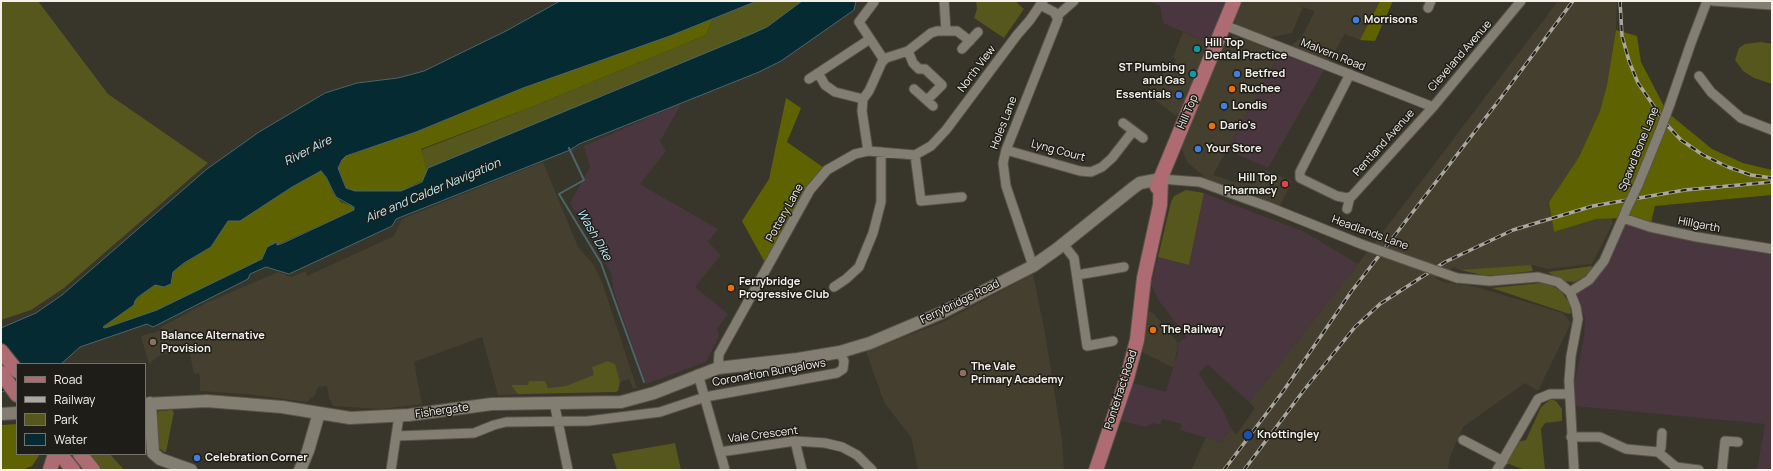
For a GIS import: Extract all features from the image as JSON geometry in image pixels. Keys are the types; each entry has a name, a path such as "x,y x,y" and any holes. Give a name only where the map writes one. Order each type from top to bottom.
{"main road":[{"name":"Hill Top","path":"1160,179 1234,1"},
{"name":"Ferrybridge Road","path":"734,365 798,359 840,352 870,343 941,313 1033,266 1140,183 1160,179"},
{"name":"Pontefract Road","path":"1096,470 1127,378 1137,340 1147,260 1151,252 1160,204 1160,179"},
{"path":"1,351 16,370"},
{"name":"Fishergate","path":"147,404 207,401 251,404 350,418 399,416 487,405 554,402 621,402 654,393 698,374 734,365"},
{"path":"1,374 16,394"},
{"path":"147,404 153,453 169,462 191,470"},
{"path":"1,414 16,412"},
{"path":"300,470 308,451 319,413"},
{"path":"50,470 55,455"},
{"path":"61,455 73,470"},
{"path":"81,455 93,470"}],"street":[{"path":"944,1 946,31"},
{"path":"1042,3 1057,16 1074,1"},
{"name":"Cleveland Avenue","path":"1432,106 1521,1"},
{"name":"Spawd Bone Lane","path":"1570,292 1589,280 1604,261 1660,131 1707,1"},
{"path":"1713,1 1772,5"},
{"path":"874,2 859,22 884,60"},
{"name":"North View","path":"915,155 931,146 946,130 1042,3"},
{"name":"Holes Lane","path":"1033,266 1006,186 1003,163 1006,150 1058,19 1057,16"},
{"name":"Malvern Road","path":"1224,25 1432,106"},
{"path":"868,151 862,111 863,99 884,60 908,51 931,33 958,30 970,41"},
{"path":"962,49 978,32"},
{"path":"809,79 870,39"},
{"path":"908,51 919,69 925,68 942,85 930,103 914,89"},
{"path":"818,73 825,85 834,92 863,99"},
{"path":"1347,209 1351,196 1337,196 1300,178 1300,168 1332,112 1350,74"},
{"path":"1699,76 1711,92 1736,114 1760,126 1772,130"},
{"name":"Pentland Avenue","path":"1351,196 1432,106"},
{"path":"1123,123 1143,138"},
{"name":"Lyng Court","path":"1006,150 1080,171 1091,172 1102,167 1112,158 1133,131"},
{"name":"Pottery Lane","path":"718,368 718,354 810,190 827,170 855,154 868,151 915,155"},
{"path":"834,287 846,279 859,267 873,233 881,202 881,152"},
{"path":"915,155 921,201 962,197"},
{"name":"Headlands Lane","path":"1160,179 1200,182 1269,207 1362,244 1457,278 1490,281 1543,277 1558,282 1570,292"},
{"name":"Hillgarth","path":"1624,214 1650,226 1697,237 1772,249"},
{"path":"1063,244 1074,258 1087,346 1113,341"},
{"path":"1077,275 1124,267"},
{"path":"1570,292 1576,306 1578,319 1571,356 1569,394 1574,470"},
{"name":"Coronation Bungalows","path":"705,397 837,372 844,369 844,361 840,352"},
{"name":"Vale Crescent","path":"698,374 724,470"},
{"path":"1497,470 1538,399 1550,394 1569,394"},
{"path":"398,436 474,433 506,422 557,422 630,417 660,412 705,397"},
{"path":"554,402 568,470"},
{"path":"391,470 398,436 399,416"},
{"path":"1658,452 1661,448 1662,433"},
{"path":"1571,437 1598,437 1626,449 1658,452 1676,467 1699,470"},
{"path":"1463,440 1503,461"},
{"path":"795,441 802,470"},
{"name":"Vale Crescent","path":"720,452 795,441 825,443 842,447 857,455 872,470"},
{"path":"1722,470 1725,441 1738,442"}],"shaded area":[{"path":"1148,1 1226,2 1209,43 1163,23 1160,6"},
{"path":"1239,1 1380,1 1360,40 1345,34 1329,61 1290,46 1301,38 1315,11 1303,7 1292,33 1267,38 1237,25 1234,22 1233,16"},
{"path":"1380,1 1393,1 1375,41 1360,40"},
{"path":"1558,1 1617,1 1616,30 1607,85 1600,111 1579,157 1549,202 1554,232 1596,219 1612,218 1613,223 1592,264 1548,269 1531,265 1482,270 1460,270 1454,267 1435,278 1443,282 1473,286 1563,313 1571,323 1538,391 1525,383 1463,427 1450,457 1448,469 1465,470 1191,470 1206,437 1221,442 1231,428 1236,435 1255,408 1249,402 1376,241"},
{"path":"713,19 706,35 529,108 421,149 427,171 424,180 401,191 349,191 346,188 338,170 342,160 346,156 416,132 523,88"},
{"path":"1616,30 1637,36 1641,62 1667,112 1712,149 1743,163 1772,170 1772,195 1655,206 1650,227 1623,218 1596,219 1554,232 1549,202 1579,157 1600,111 1607,85"},
{"path":"1183,32 1209,43 1184,105 1176,116 1146,93 1158,76 1171,70 1176,59 1173,57"},
{"path":"1232,36 1242,38 1280,53 1213,175 1232,181 1253,184 1265,170 1292,181 1280,206 1207,179 1188,163 1180,146 1223,44 1226,39"},
{"path":"1280,53 1324,70 1268,168 1227,150"},
{"path":"786,98 801,108 787,142 827,170 768,268 742,221 769,179"},
{"path":"682,103 660,141 666,151 640,184 718,229 708,242 721,255 695,287 728,314 717,329 719,336 706,362 646,384 614,292 611,273 570,203 590,167 584,146"},
{"path":"543,162 578,247 593,264 602,282 637,388 633,388 629,379 620,382 618,391 615,392 498,395 482,337 414,362 422,404 381,409 333,406 329,398 327,386 318,387 315,395 307,402 246,394 200,391 200,376 198,373 194,374 189,350 160,355 149,364 141,336 162,330 161,327 206,303 278,272 291,277 306,271 307,276 394,236 402,219"},
{"path":"321,171 327,179 333,193 341,202 354,207 354,210 277,245 277,243 262,259 157,310 105,328 103,327 155,285 172,280 173,272 178,267 211,247 228,221 240,221 292,187"},
{"path":"1204,193 1305,232 1358,264 1249,402 1207,364 1199,374 1223,410 1231,428 1221,442 1180,430 1182,424 1162,419 1161,425 1154,423 1146,427 1117,420 1129,382 1166,392 1177,355 1178,343 1187,337 1159,301 1151,285 1158,257 1189,265"},
{"path":"1623,218 1772,249 1772,470 1757,470 1765,424 1574,406 1575,381 1584,336 1585,319 1574,290 1589,280"},
{"name":"The Vale Primary Academy","path":"1033,274 1045,333 1062,440 1064,470 918,470 911,437 885,404 866,352 945,321"},
{"path":"1144,309 1154,314 1178,343 1174,368 1138,350"},
{"path":"16,424 16,455 39,455 32,466 22,470 1,470 1,425"}],"green space":[{"path":"1,1 38,1 108,94 208,163 64,288 31,310 1,320"},
{"path":"757,1 802,1 767,27 749,37 428,168 427,171 421,150 529,108 706,35 713,19"},
{"path":"976,1 1015,1 1024,9 1004,38 974,18 977,9"},
{"path":"1761,42 1772,44 1772,84 1754,78 1743,71 1735,60 1739,48 1745,44"},
{"path":"1186,190 1204,193 1189,265 1158,257 1171,202 1174,196"},
{"path":"1531,265 1533,271 1499,275 1483,275 1460,270"},
{"path":"1592,266 1593,268 1584,277 1574,282 1562,281 1548,272"},
{"path":"1541,283 1553,286 1561,291 1570,304 1571,313 1569,314 1492,288"},
{"path":"608,361 615,364 620,382 618,391 615,392 518,394 511,385 528,385 529,381 545,381 548,388 566,386 594,375 592,367"},
{"path":"1551,399 1556,401 1562,409 1562,421 1545,423 1541,429 1545,470 1525,470 1506,463 1518,442 1526,440 1541,407"},
{"path":"172,410 174,412 166,452 164,452 159,448 156,415 159,411"},
{"path":"675,443 681,470 617,470 612,454"},
{"path":"89,455 111,455 124,470 102,470"}],"water":[{"path":"560,1 757,1 670,36 523,88 416,132 346,156 338,168 346,188 355,191 401,191 422,182 428,168 767,27 802,1 856,1 854,10 781,61 759,72 579,144 570,150 396,219 392,226 289,274 266,267 250,274 248,279 153,327 147,324 80,347 62,363 16,363 16,388 1,392 1,328 36,313 62,295 207,169 259,132 325,93 357,83 398,78 424,71 506,31","holes":["321,171 326,177 336,197 354,207 354,210 281,244 277,245 277,242 267,247 262,259 157,310 105,328 103,327 134,305 138,297 155,285 164,287 171,284 173,272 184,263 211,247 228,221 240,221 292,187"]}],"waterway":[{"name":"Wash Dike","path":"569,148 584,180 559,194 601,263 644,382"}],"railway":[{"path":"1224,470 1284,390 1351,292 1500,99 1573,1"},
{"path":"1620,1 1622,36 1629,61 1638,83 1666,124 1681,140 1703,155 1728,167 1751,175 1772,178"},
{"path":"1244,470 1304,390 1355,327 1380,304 1445,262 1513,230 1593,206 1685,190 1772,182"}],"place":[{"name":"Morrisons","path":"1356,20"},
{"name":"Hill Top Dental Practice","path":"1197,49"},
{"name":"ST Plumbing and Gas","path":"1193,74"},
{"name":"Betfred","path":"1237,74"},
{"name":"Ruchee","path":"1232,89"},
{"name":"Essentials","path":"1179,95"},
{"name":"Londis","path":"1224,106"},
{"name":"Dario's","path":"1212,126"},
{"name":"Your Store","path":"1198,149"},
{"name":"Hill Top Pharmacy","path":"1285,184"},
{"name":"Ferrybridge Progressive Club","path":"731,288"},
{"name":"The Railway","path":"1153,330"},
{"name":"Balance Alternative Provision","path":"153,342"},
{"name":"The Vale Primary Academy","path":"963,373"},
{"name":"Knottingley","path":"1248,435"},
{"name":"Celebration Corner","path":"197,458"}],"water label":[{"name":"River Aire","path":"308,151"},
{"name":"Aire and Calder Navigation","path":"433,191"}]}
